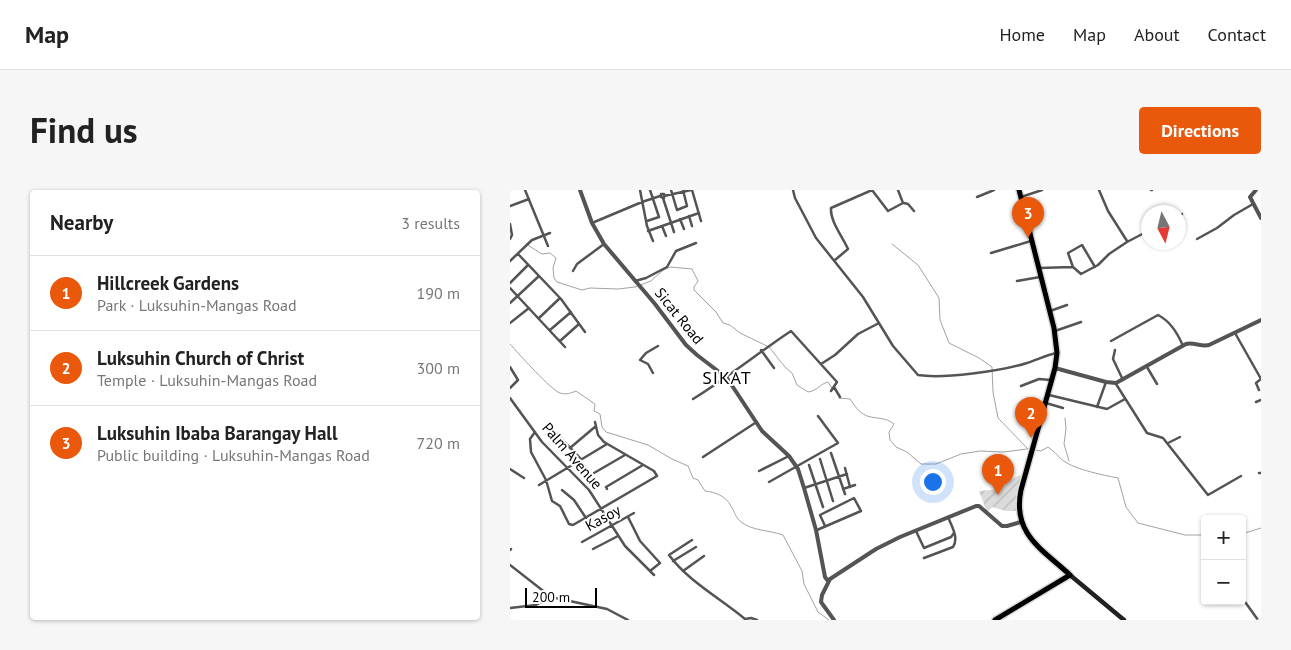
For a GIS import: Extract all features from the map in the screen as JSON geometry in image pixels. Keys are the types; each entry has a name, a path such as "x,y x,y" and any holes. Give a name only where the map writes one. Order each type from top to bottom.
{"main road":[{"path":"1019,190 1055,331 1057,353 1055,368 1020,498 1021,522 1033,543 1124,620"},
{"path":"995,620 1070,575"}],"street":[{"path":"525,190 548,246"},
{"name":"Sicat Road","path":"580,190 592,222 604,244 686,345 727,378 755,423 765,435 789,456 796,467 816,530 825,577 828,581"},
{"path":"640,190 648,231 653,241"},
{"path":"647,221 659,216 650,190"},
{"path":"592,222 671,192 691,190 701,221"},
{"path":"792,190 816,238 863,297 893,346 918,374 944,375 992,371 1025,364 1043,356 1057,353"},
{"path":"835,260 848,250 834,221 831,208 872,190 887,210 903,203 908,204 914,211"},
{"path":"898,190 903,203"},
{"path":"977,197 994,190"},
{"path":"1021,197 1042,190"},
{"path":"1100,190 1108,210 1127,242"},
{"path":"1256,190 1250,197 1261,218"},
{"path":"671,192 676,210 687,206 683,191"},
{"path":"662,195 674,232"},
{"path":"510,206 529,199"},
{"path":"1197,239 1218,228 1234,215 1253,204"},
{"path":"648,231 699,213"},
{"path":"689,216 692,226"},
{"path":"680,219 684,229"},
{"path":"510,224 512,235 510,239"},
{"path":"662,226 666,236"},
{"path":"510,261 530,242 550,232"},
{"path":"1095,267 1082,245 1068,253 1073,267 1081,274 1095,267 1127,242 1141,235"},
{"path":"991,253 1033,241"},
{"path":"638,284 667,267 676,251 696,243"},
{"path":"573,271 577,264 604,244"},
{"path":"518,254 560,298 585,332"},
{"path":"510,283 528,264"},
{"path":"1039,268 1073,267"},
{"path":"510,303 539,276"},
{"path":"1017,281 1041,277"},
{"path":"510,288 565,347"},
{"path":"539,318 560,298"},
{"path":"1050,311 1067,305"},
{"path":"510,323 529,308"},
{"path":"550,330 571,312"},
{"path":"1111,341 1158,315 1167,322 1179,337 1183,346"},
{"path":"1055,368 1116,383 1189,343 1209,345 1261,320"},
{"path":"1055,331 1081,322"},
{"path":"821,364 841,350 858,334 879,323"},
{"path":"560,340 579,324"},
{"path":"693,399 727,378 761,350 791,331 837,382 831,391"},
{"path":"1235,333 1261,379 1256,383 1259,390"},
{"path":"653,373 648,364 640,360 646,353 658,346"},
{"path":"761,350 774,368"},
{"path":"1115,350 1113,360 1123,380"},
{"path":"510,367 518,380 510,388"},
{"path":"1147,367 1157,384"},
{"path":"1021,386 1039,380 1051,380"},
{"path":"1097,407 1106,382"},
{"path":"1116,383 1147,433 1160,436 1208,495 1241,476"},
{"path":"834,387 840,397"},
{"path":"1047,395 1107,409 1125,399"},
{"name":"Palm Avenue","path":"510,398 535,432 589,490 618,536 654,575"},
{"path":"1256,402 1261,400"},
{"path":"1045,403 1063,408"},
{"path":"769,482 838,443 818,416"},
{"path":"535,432 530,439 531,452 546,480 550,498 560,506 571,525 656,478 657,475 654,471 607,444 598,435 595,422"},
{"path":"703,457 755,423"},
{"path":"570,448 596,426"},
{"path":"556,433 581,460"},
{"path":"1167,444 1180,437"},
{"path":"539,485 607,444"},
{"path":"831,453 845,494"},
{"path":"594,473 625,455"},
{"path":"759,471 789,456"},
{"path":"820,459 833,501"},
{"path":"607,489 606,487 643,465"},
{"path":"809,465 823,507"},
{"path":"845,468 850,486"},
{"path":"510,469 524,478"},
{"path":"804,488 847,474"},
{"path":"843,489 855,485"},
{"path":"562,490 574,500 586,518"},
{"path":"816,530 861,511 854,498 820,515 825,526"},
{"path":"834,620 822,602 822,595 828,581 870,552 916,530 977,506 1003,526 1021,522"},
{"name":"Kasoy","path":"582,542 634,513"},
{"path":"628,517 640,541 660,562 650,571"},
{"path":"924,558 953,547 956,542 948,517"},
{"path":"916,530 924,548 951,537 954,533"},
{"path":"592,549 618,536"},
{"path":"692,540 669,556 673,561 683,572 746,619 758,620"},
{"path":"673,561 696,546"},
{"path":"683,572 704,556"},
{"path":"510,565 551,597 607,609 628,620"},
{"path":"510,608 536,605 551,597"},
{"path":"1246,603 1258,620"}],"shaded area":[{"path":"1020,475 1022,476 1016,498 1016,511 1006,511 992,507 987,512 979,491 1001,489 1010,480"}],"waterway":[{"path":"526,244 542,254 550,253 556,258 553,268 554,278 557,282 582,290 590,288 618,289 635,287 651,281 662,271 670,267 692,269 698,281 694,290 716,312 723,323 769,347 792,373 797,385 808,392 828,382 832,388"},
{"path":"892,244 918,265 939,298 940,320 949,343 979,358 992,367 993,392 998,418 1031,450"},
{"path":"510,344 556,391 564,394 576,391 595,404 594,411 600,414 602,427 606,432 648,445 688,466 693,478 698,480 705,491 723,497 741,522 756,529 783,535 802,571 804,584 818,612 829,620"},
{"path":"839,398 850,399 859,411 867,416 884,419 894,424 889,432 890,440 896,447 907,452 921,464 936,464 961,454 980,451 1004,452 1027,449"},
{"path":"1065,418 1064,444 1069,461"},
{"path":"1035,450 1041,451 1048,447 1065,462 1088,471 1118,478 1126,507 1138,523 1185,535 1201,535"},
{"path":"1246,533 1261,528"}],"place":[{"name":"Luksuhin Ibaba Barangay Hall","path":"1028,238"},
{"name":"Luksuhin Church of Christ","path":"1031,438"},
{"name":"Hillcreek Gardens","path":"998,495"}],"district":[{"name":"SIKAT","path":"727,378"}]}
